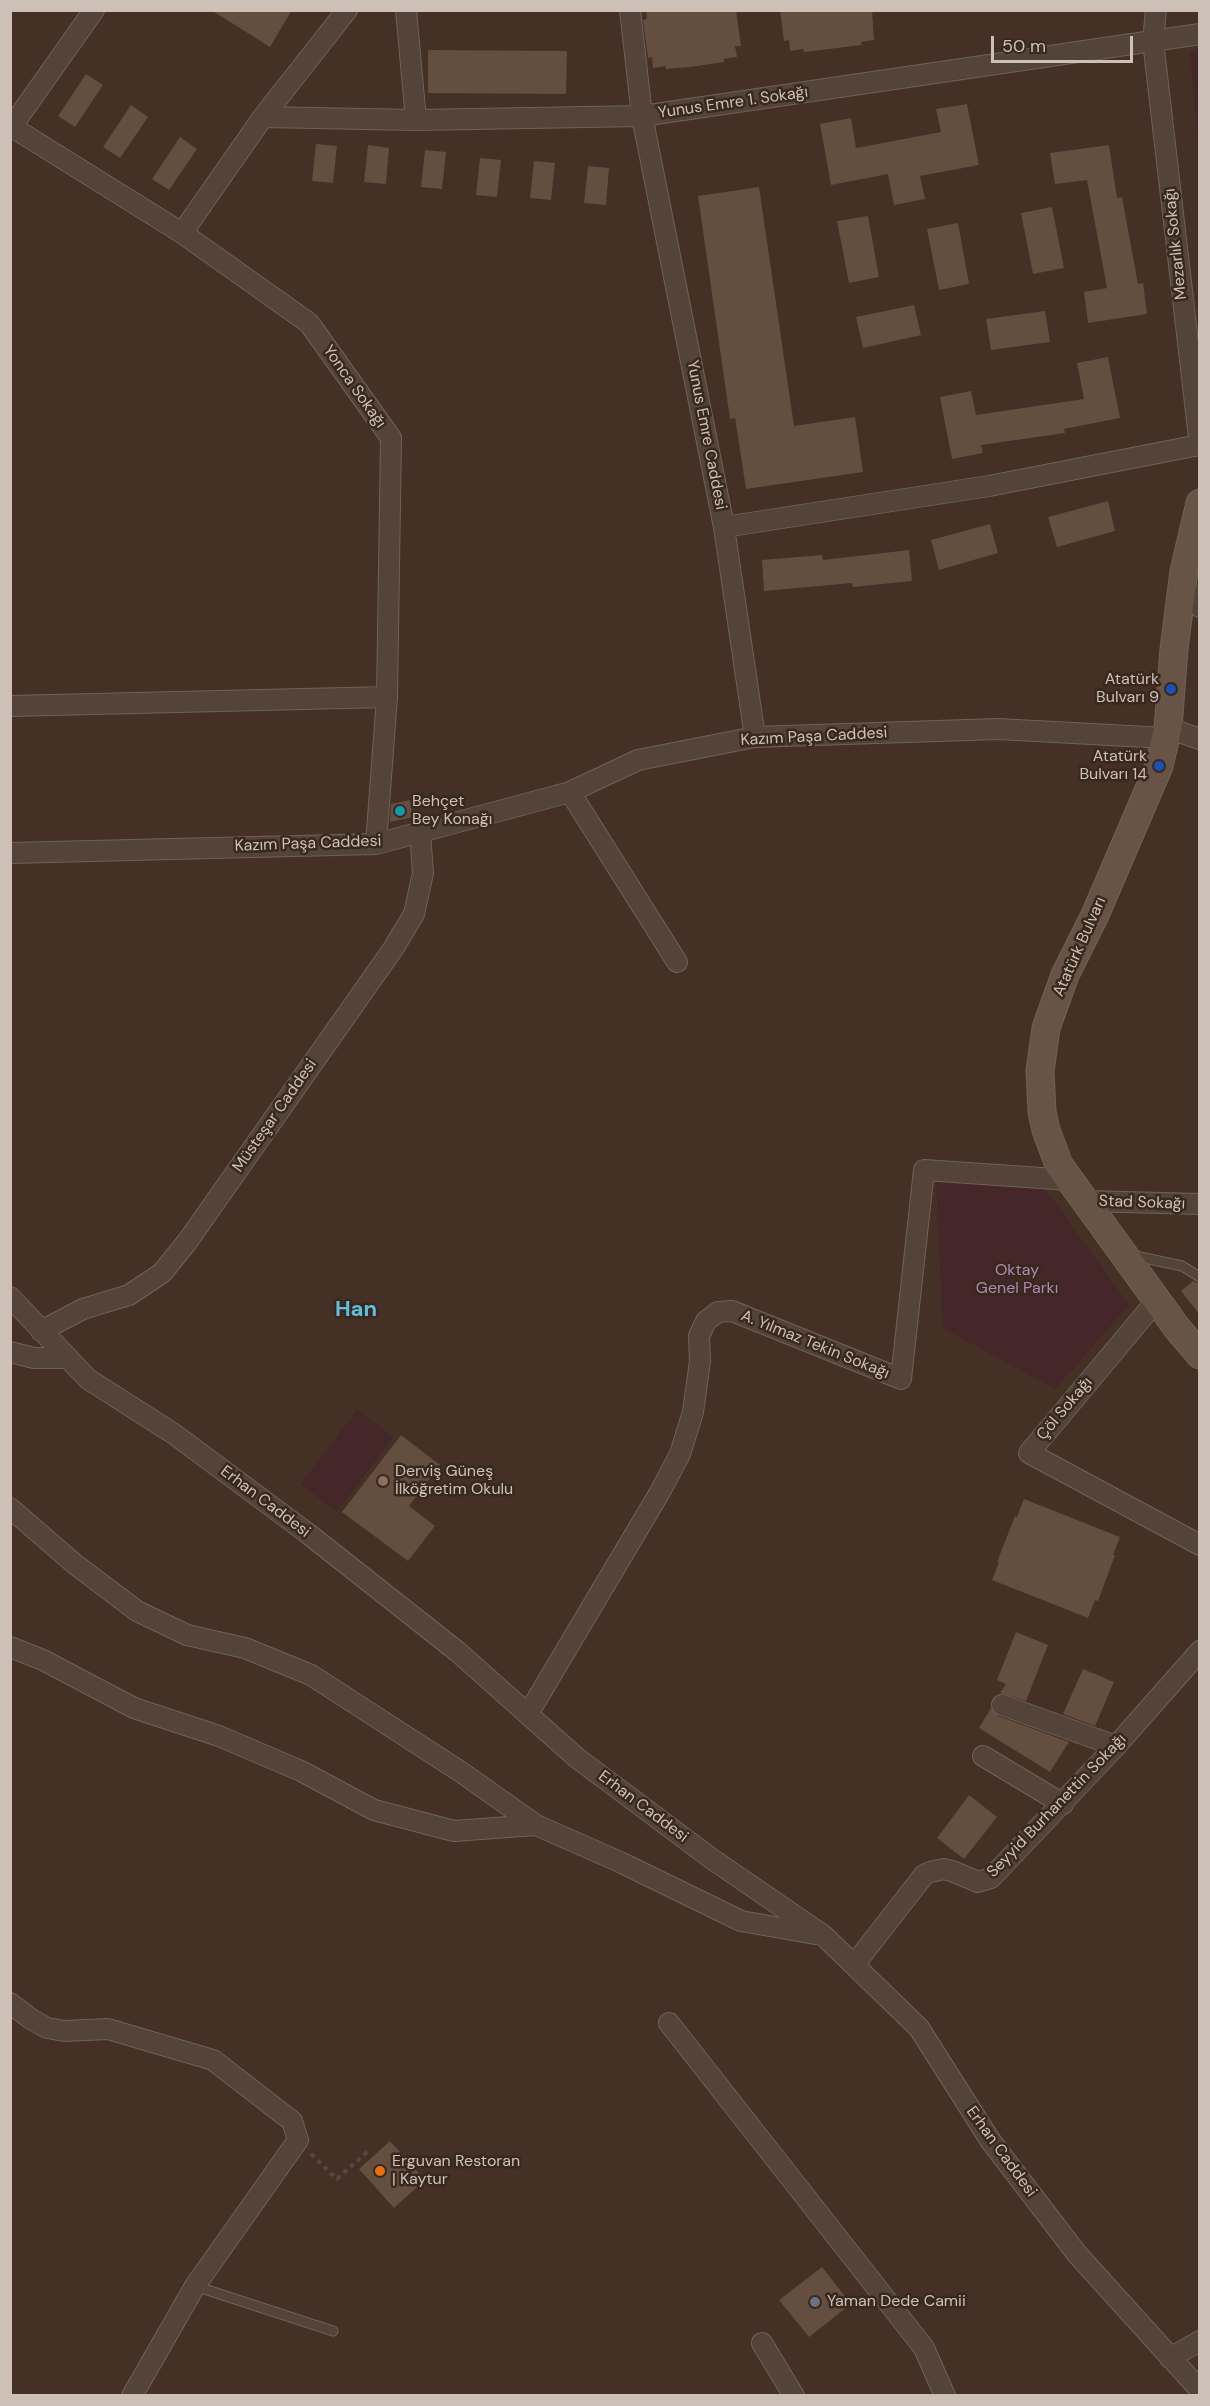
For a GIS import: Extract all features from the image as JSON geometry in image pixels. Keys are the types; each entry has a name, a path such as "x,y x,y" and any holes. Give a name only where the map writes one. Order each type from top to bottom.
{"main road":[{"name":"Atatürk Bulvarı","path":"1200,503 1182,584 1173,649 1167,733 1152,785 1065,975 1053,1007 1042,1049 1040,1093 1046,1130 1059,1165 1200,1355"}],"street":[{"path":"11,128 94,10"},
{"path":"182,233 263,117 347,10"},
{"path":"406,10 416,120"},
{"name":"Yunus Emre Caddesi","path":"630,10 642,116 724,527 989,486 1199,446"},
{"name":"Mezarlık Sokağı","path":"1156,10 1153,41 1199,446"},
{"name":"Yunus Emre 1. Sokağı","path":"263,117 416,120 642,116 1200,34"},
{"name":"Yonca Sokağı","path":"11,128 182,233 309,323 391,438 387,697 376,844"},
{"path":"724,527 755,737"},
{"path":"1182,584 1200,607"},
{"path":"10,706 387,697"},
{"name":"Kazım Paşa Caddesi","path":"10,853 376,844 570,792 638,760 755,737 998,729 1167,733 1200,739"},
{"path":"570,792 677,962"},
{"name":"Müsteşar Caddesi","path":"41,1331 83,1309 129,1295 162,1273 187,1242 393,949 414,914 423,873 420,832"},
{"name":"A. Yılmaz Tekin Sokağı","path":"528,1714 660,1492 680,1454 693,1412 700,1361 699,1336 706,1321 718,1312 732,1311 901,1379 924,1170 1078,1191"},
{"name":"Stad Sokağı","path":"1078,1191 1200,1204"},
{"name":"Erhan Caddesi","path":"10,1297 87,1379 174,1434 306,1532 458,1652 577,1758 712,1859 823,1935 919,2028 997,2149 1077,2254 1200,2390"},
{"name":"Çöl Sokağı","path":"1157,1300 1029,1453 1200,1545"},
{"path":"10,1352 34,1358 67,1358"},
{"path":"10,1508 76,1565 137,1611 187,1635 245,1648 311,1675 461,1772 536,1825 741,1921 823,1935"},
{"path":"10,1647 43,1660 134,1708 219,1736 301,1770 374,1810 454,1831 536,1825"},
{"name":"Seyyid Burhanettin Sokağı","path":"854,1965 924,1875 944,1869 974,1881 987,1881 1063,1804 1200,1651"},
{"path":"1002,1705 1116,1746"},
{"path":"983,1756 1063,1804"},
{"path":"10,2002 31,2019 47,2028 65,2031 108,2030 213,2061 291,2121 298,2140 195,2286 132,2396"},
{"path":"669,2023 924,2348 945,2396"},
{"path":"1170,2358 1200,2341"},
{"path":"762,2343 794,2396"}],"lane":[{"path":"1123,1253 1182,1266 1200,1277"},
{"path":"195,2286 333,2331"}],"path":[{"path":"298,2140 337,2179 368,2151"}],"green space":[{"path":"1200,51 1199,150 1190,52"},
{"name":"Oktay Genel Parkı","path":"936,1180 1046,1190 1129,1305 1055,1389 943,1328"},
{"path":"357,1410 393,1437 337,1512 301,1484"}],"building":[{"path":"211,10 292,10 270,47"},
{"path":"646,10 736,10 741,46 735,46 737,57 724,59 724,62 690,67 653,68 652,57 648,58 643,20 647,19"},
{"path":"780,10 872,10 874,40 861,42 862,45 804,52 803,49 790,51 789,40 784,41"},
{"path":"428,50 567,51 566,94 428,93"},
{"path":"86,74 103,85 75,127 58,116"},
{"path":"967,104 979,165 920,176 925,199 894,205 888,174 831,185 820,124 851,118 856,148 941,132 936,109"},
{"path":"131,105 148,117 120,158 103,147"},
{"path":"180,137 197,149 169,190 152,179"},
{"path":"316,144 337,146 333,183 312,181"},
{"path":"368,145 389,148 386,184 364,182"},
{"path":"1109,145 1117,198 1122,197 1138,284 1143,283 1147,314 1088,323 1084,292 1107,288 1087,180 1055,184 1050,153"},
{"path":"425,150 446,152 442,189 421,187"},
{"path":"480,158 501,160 497,197 476,195"},
{"path":"534,161 555,163 551,200 530,198"},
{"path":"588,166 609,168 606,205 584,203"},
{"path":"759,187 794,426 855,417 863,472 746,489 735,418 730,419 698,196"},
{"path":"1052,207 1064,268 1033,274 1021,213"},
{"path":"868,216 879,277 849,283 837,221"},
{"path":"958,223 969,284 939,290 927,229"},
{"path":"914,305 921,335 863,348 856,317"},
{"path":"1045,311 1050,342 991,350 986,319"},
{"path":"1108,357 1120,418 1064,429 1065,433 981,445 983,453 952,459 940,397 971,391 976,415 1084,399 1077,363"},
{"path":"1108,501 1115,531 1057,547 1048,517"},
{"path":"990,524 998,553 939,570 931,540"},
{"path":"909,550 912,581 853,587 852,583 764,591 762,560 822,555 823,560"},
{"name":"Behçet Bey Konağı","path":"410,800 413,817 390,822 391,804"},
{"path":"1193,1281 1200,1284 1200,1315 1181,1291"},
{"path":"401,1435 440,1465 409,1506 435,1526 408,1561 342,1512"},
{"path":"1024,1499 1120,1537 1098,1601 1095,1600 1088,1618 992,1580 1015,1516 1017,1517"},
{"path":"1016,1632 1048,1645 1026,1701 1000,1693 1006,1684 997,1680"},
{"path":"1083,1669 1114,1682 1095,1726 1063,1714"},
{"path":"991,1708 998,1716 1069,1742 1050,1772 979,1728"},
{"path":"969,1795 997,1817 964,1859 937,1838"},
{"path":"390,2141 425,2180 394,2208 359,2169"},
{"name":"Yaman Dede Camii","path":"822,2267 851,2304 809,2337 779,2300"}],"place":[{"name":"Atatürk Bulvarı 9","path":"1171,689"},
{"name":"Atatürk Bulvarı 14","path":"1159,766"},
{"name":"Behçet Bey Konağı","path":"400,811"},
{"name":"Derviş Güneş İlköğretim Okulu","path":"383,1481"},
{"name":"Erguvan Restoran | Kaytur","path":"380,2171"},
{"name":"Yaman Dede Camii","path":"815,2302"}],"district":[{"name":"Han","path":"356,1310"}]}
